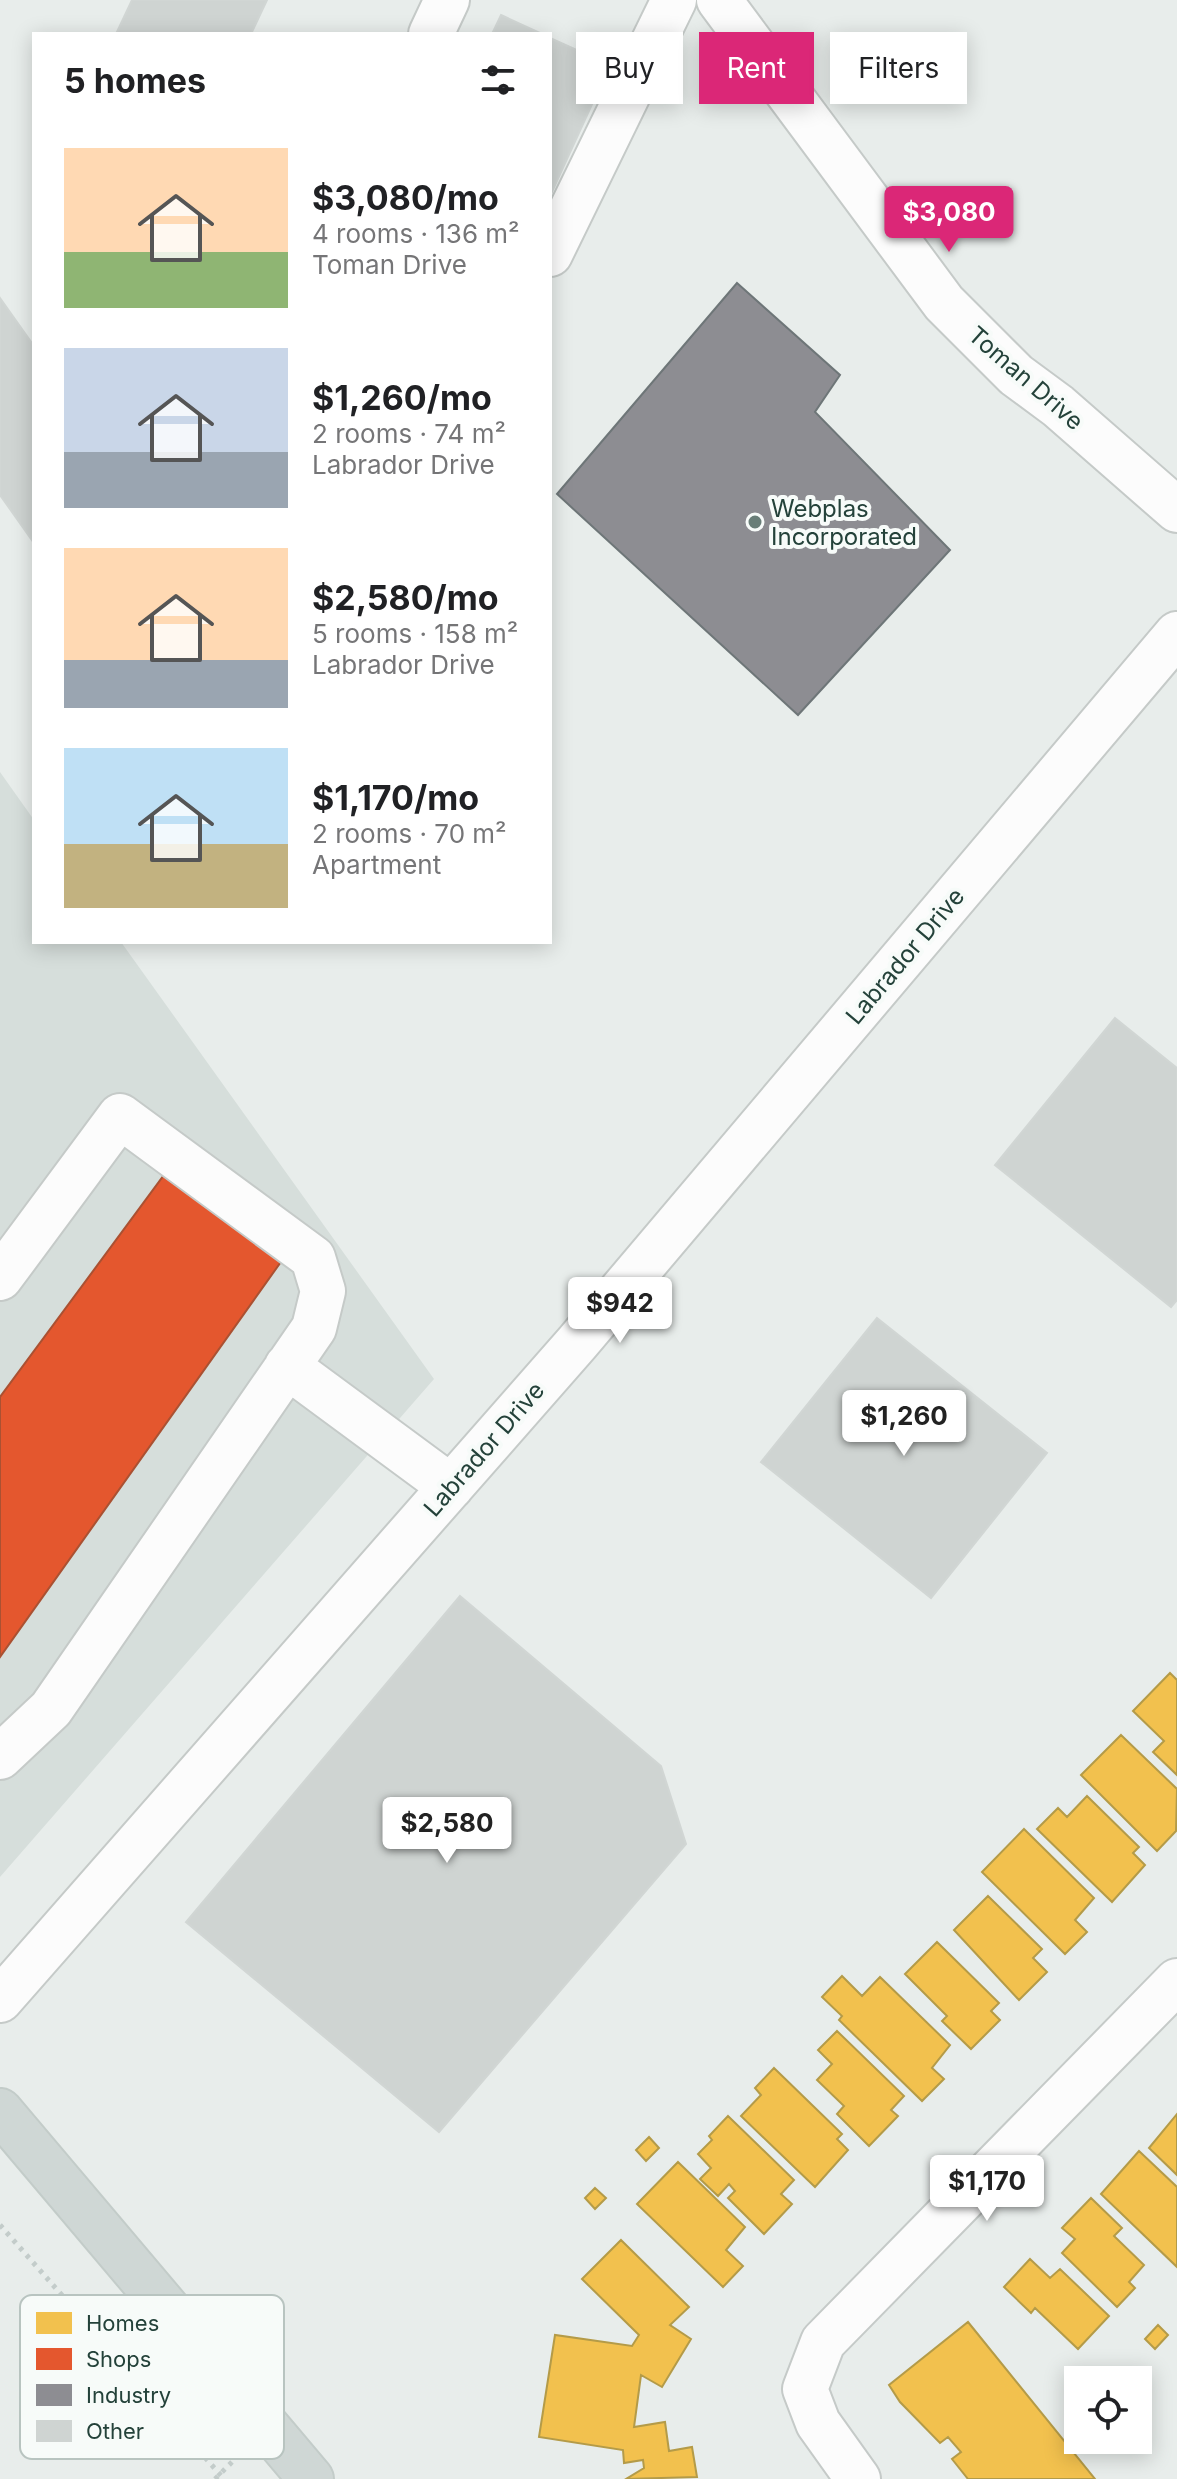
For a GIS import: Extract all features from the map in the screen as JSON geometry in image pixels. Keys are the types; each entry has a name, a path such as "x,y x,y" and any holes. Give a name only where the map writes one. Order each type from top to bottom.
{"main road":[{"path":"0,2111 156,2295"},
{"path":"284,2447 311,2479"}],"street":[{"path":"432,32 447,0"},
{"path":"552,250 674,0"},
{"name":"Toman Drive","path":"719,0 944,303 1016,375 1058,406 1177,510"},
{"name":"Labrador Drive","path":"0,2000 451,1487 1177,635"},
{"path":"0,1278 120,1116 313,1258 323,1291 314,1328 51,1709 0,1757"},
{"path":"287,1366 451,1487"},
{"path":"858,2479 818,2423 805,2389 823,2342 1177,1981"}],"path":[{"path":"0,2225 62,2295"},
{"path":"206,2459 224,2479"}],"shaded area":[{"path":"0,772 32,817 32,944 122,944 434,1379 0,1877"}],"building: Homes":[{"path":"1170,1673 1177,1680 1177,1775 1153,1752 1164,1741 1133,1711"},
{"path":"1121,1735 1177,1789 1176,1831 1157,1851 1081,1775"},
{"path":"1087,1796 1139,1847 1133,1853 1145,1865 1112,1902 1037,1829 1058,1808 1067,1817"},
{"path":"1024,1829 1094,1898 1075,1920 1087,1932 1065,1954 982,1872"},
{"path":"988,1896 1042,1949 1033,1958 1047,1972 1019,2000 954,1930"},
{"path":"937,1942 999,2003 991,2011 1000,2020 971,2049 942,2021 947,2016 905,1974"},
{"path":"842,1976 862,1996 880,1977 950,2045 932,2068 944,2079 922,2101 839,2020 842,2016 822,1997"},
{"path":"837,2031 904,2096 891,2110 898,2116 869,2146 837,2114 844,2106 817,2080 832,2064 818,2050"},
{"path":"774,2068 842,2134 837,2139 848,2150 815,2187 741,2116 761,2095 755,2088"},
{"path":"1177,2114 1177,2175 1149,2148"},
{"path":"728,2116 794,2180 781,2194 792,2204 764,2234 728,2198 735,2191 729,2184 718,2196 700,2179 711,2168 698,2154 712,2140 709,2136"},
{"path":"649,2137 659,2148 646,2161 636,2150"},
{"path":"1139,2151 1177,2187 1177,2267 1101,2194"},
{"path":"678,2162 745,2227 726,2250 743,2266 723,2287 637,2204"},
{"path":"595,2188 606,2198 595,2209 585,2198"},
{"path":"1091,2198 1122,2228 1114,2236 1144,2265 1129,2282 1135,2288 1117,2307 1062,2253 1075,2239 1062,2228"},
{"path":"621,2240 689,2307 670,2325 691,2339 662,2387 641,2375 634,2427 665,2422 669,2451 692,2447 697,2477 626,2479 644,2468 643,2460 624,2463 623,2450 539,2437 555,2335 632,2346 639,2335 582,2279"},
{"path":"1030,2259 1050,2278 1060,2269 1109,2316 1078,2349 1035,2308 1031,2313 1004,2287"},
{"path":"968,2322 1064,2441 1064,2454 1075,2454 1095,2479 968,2479 952,2459 961,2452 948,2437 940,2443 900,2402 889,2385"},
{"path":"1158,2325 1168,2335 1155,2349 1145,2339"}],"building: Shops":[{"path":"164,1175 283,1259 0,1657 0,1397"}],"building: Industry":[{"name":"Webplas Incorporated","path":"737,283 840,375 815,412 950,550 798,715 557,494"}],"building: Other":[{"path":"132,0 267,0 252,32 117,32"},
{"path":"501,15 538,32 493,32"},
{"path":"552,39 576,50 576,104 592,104 552,192"},
{"path":"0,298 32,343 32,540 0,495"},
{"path":"1115,1018 1177,1068 1177,1300 1171,1307 995,1165"},
{"path":"877,1318 1047,1453 931,1598 761,1462"},
{"path":"460,1596 661,1766 686,1844 439,2132 186,1922"}],"place":[{"name":"Webplas Incorporated","path":"755,522"}]}
